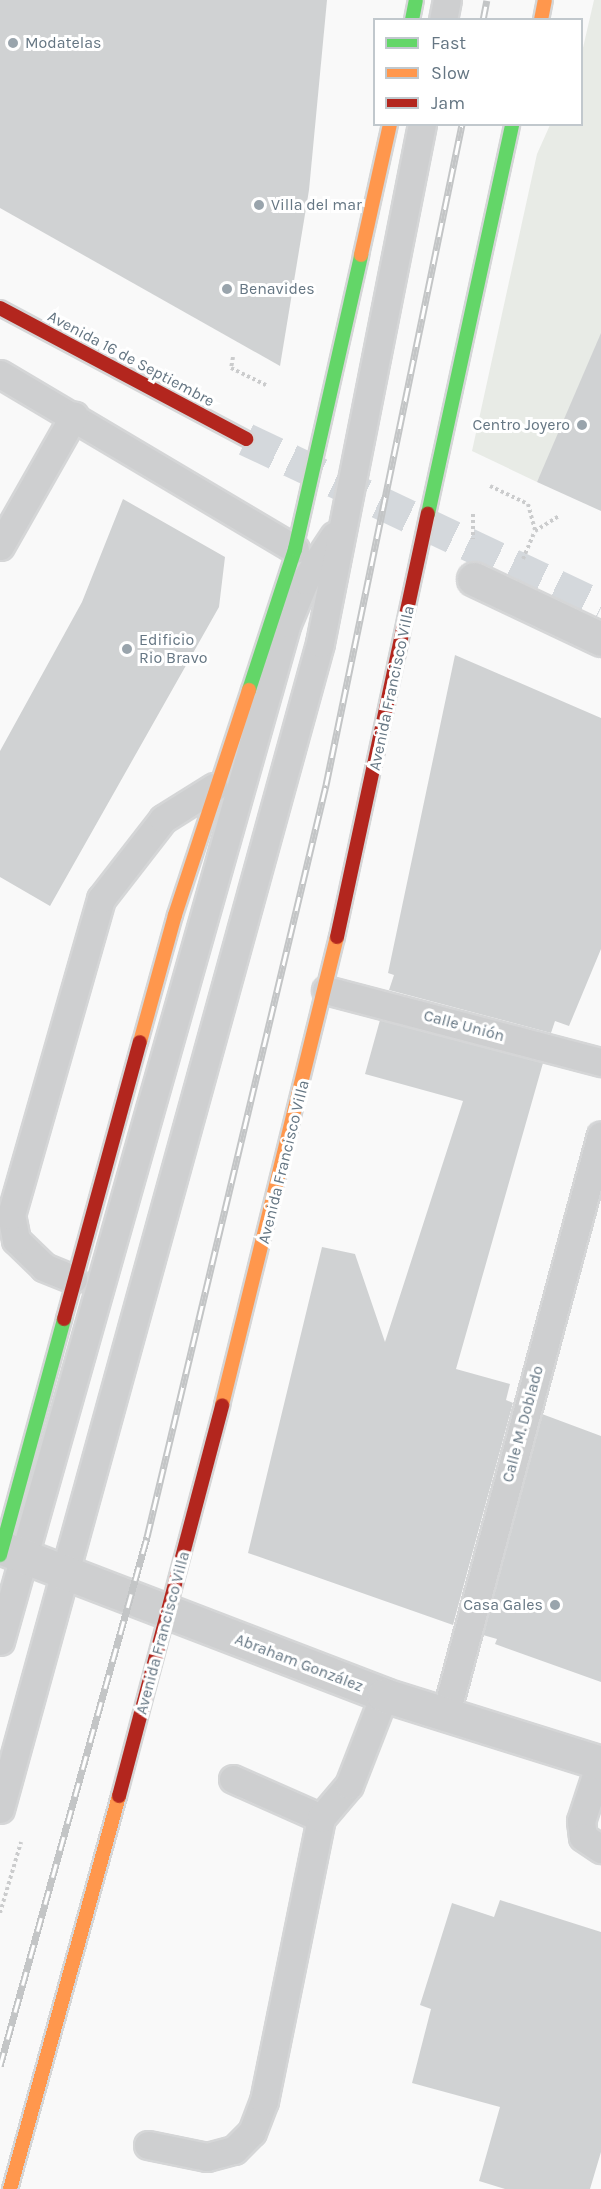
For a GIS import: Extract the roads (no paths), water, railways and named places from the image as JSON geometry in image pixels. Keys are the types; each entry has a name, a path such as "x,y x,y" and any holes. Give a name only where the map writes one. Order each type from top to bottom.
{"main road":[{"path":"412,18 416,0"},
{"path":"541,18 545,0"},
{"path":"9,1553 74,1279 214,787 295,549 390,126"},
{"name":"Avenida Francisco Villa","path":"10,2189 169,1616 326,990 512,126"},
{"name":"Avenida 16 de Septiembre","path":"0,308 246,439"}],"street":[{"path":"474,579 601,639"},
{"name":"Abraham González","path":"9,1553 66,1572 169,1616 384,1695 600,1763"}],"lane":[{"path":"443,18 447,0"},
{"path":"0,1809 320,643 422,126"},
{"path":"0,374 295,549"},
{"path":"0,546 74,417"},
{"path":"0,1641 9,1553 287,623 305,580 343,522"},
{"path":"74,1279 44,1267 16,1240 11,1215 98,910 128,857 163,819 214,787"},
{"name":"Calle Unión","path":"326,990 601,1062"},
{"name":"Calle M. Doblado","path":"446,1713 601,1135"},
{"path":"148,2145 207,2157 234,2150 252,2132 264,2101 321,1818 349,1785 384,1695"},
{"path":"600,1763 581,1821 583,1837 601,1849"},
{"path":"233,1779 321,1818"}],"tunnel":[{"path":"246,439 601,607"}],"railway":[{"path":"483,18 487,0"},
{"path":"0,2066 147,1537 326,785 462,126"}],"place":[{"name":"Modatelas","path":"13,43"},
{"name":"Villa del mar","path":"259,205"},
{"name":"Benavides","path":"227,289"},
{"name":"Centro Joyero","path":"582,425"},
{"name":"Edificio Rio Bravo","path":"127,649"},
{"name":"Casa Gales","path":"555,1605"}]}
